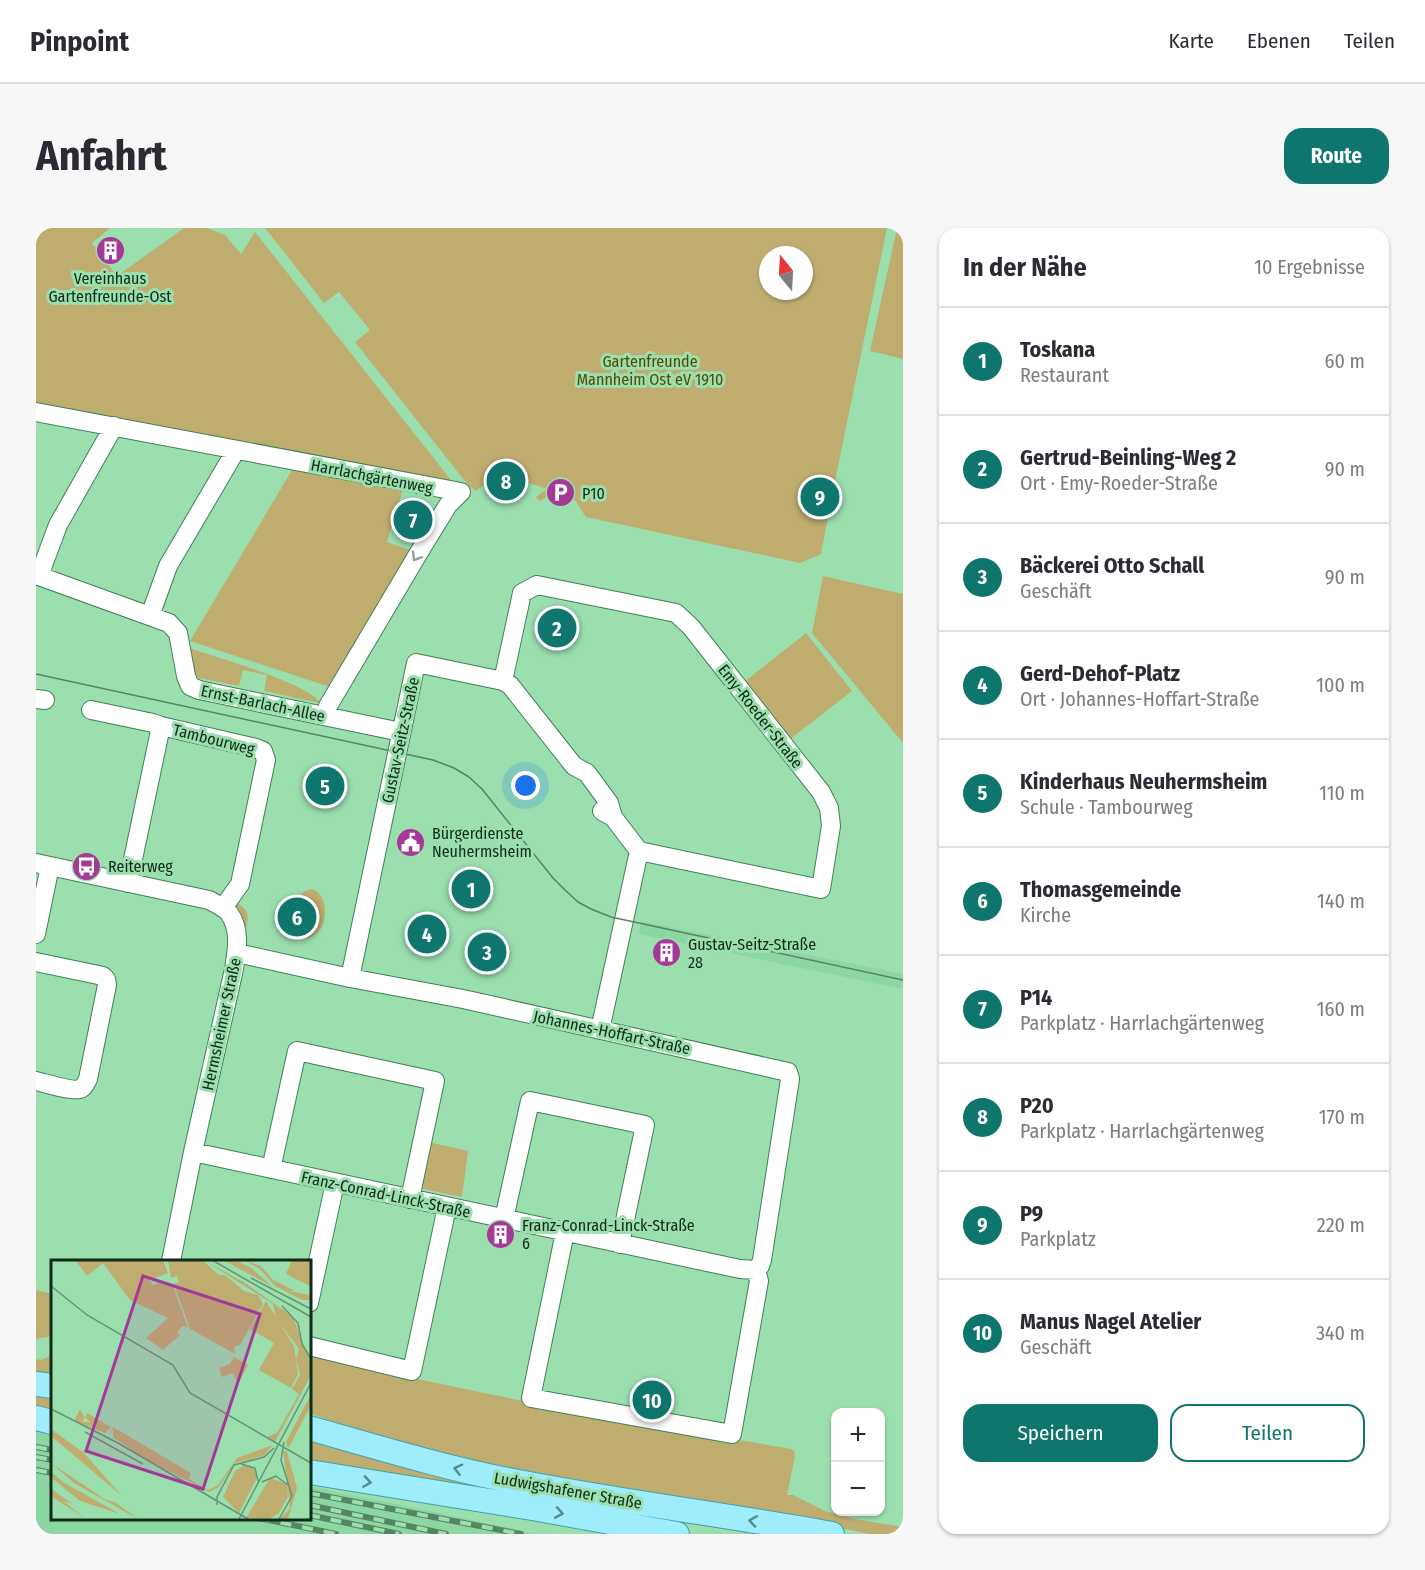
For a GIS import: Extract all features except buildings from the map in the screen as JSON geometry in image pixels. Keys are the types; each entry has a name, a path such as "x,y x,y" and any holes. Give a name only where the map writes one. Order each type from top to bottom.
{"main road":[{"path":"36,1384 51,1386"},
{"path":"36,1418 51,1422"},
{"name":"Ludwigshafener Straße","path":"310,1428 500,1479 832,1534"},
{"name":"Ludwigshafener Straße","path":"310,1472 677,1534"}],"street":[{"name":"Harrlachgärtenweg","path":"36,412 461,492 448,505 328,706"},
{"path":"37,576 58,525 114,426"},
{"path":"150,616 168,566 236,450"},
{"name":"Ernst-Barlach-Allee","path":"37,576 169,623 178,633 190,686 199,690 401,732"},
{"name":"Emy-Roeder-Straße","path":"503,681 522,593 537,585 676,614 691,627 735,682 821,792 829,808 831,826 821,889 639,851"},
{"name":"Gustav-Seitz-Straße","path":"350,978 416,663 503,681"},
{"path":"503,681 510,686 574,766 587,773 609,803 613,817 639,851 600,1029"},
{"path":"91,710 161,726"},
{"name":"Tambourweg","path":"128,883 161,726 256,748 263,751 266,760 240,885 224,908"},
{"path":"36,934 43,865 209,900 224,908"},
{"name":"Hermsheimer Straße","path":"171,1260 237,953 238,942 235,926 224,908"},
{"name":"Johannes-Hoffart-Straße","path":"237,953 350,978 464,999 782,1069 789,1074 790,1079 762,1260 756,1270"},
{"path":"36,962 102,976 106,979 107,987 88,1079 84,1086 73,1090 36,1081"},
{"path":"271,1169 297,1051 435,1081 410,1199"},
{"path":"504,1219 530,1101 645,1125 620,1244"},
{"name":"Franz-Conrad-Linck-Straße","path":"193,1152 620,1244 740,1269 756,1270"},
{"path":"310,1298 335,1183"},
{"path":"310,1346 412,1371 447,1207"},
{"path":"565,1232 531,1398 732,1434 759,1281 756,1270"}],"shaded area":[{"path":"641,921 903,974 903,989 639,934"},
{"path":"36,1430 51,1433 51,1519 310,1519 310,1486 538,1534 36,1534"}],"green space":[{"path":"36,228 110,228 92,243 117,276 184,228 207,228 225,235 241,254 255,232 451,480 448,486 406,479 387,542 413,551 330,687 190,641 298,460 36,406"},
{"name":"Gartenfreunde Mannheim Ost eV 1910","path":"265,228 887,228 835,481 811,477 804,512 828,517 821,554 800,563 586,517 565,485 540,501 536,497 547,489 499,473 476,491 468,485 355,342 370,330 339,292 324,303"},
{"path":"897,228 903,228 903,359 870,351"},
{"path":"823,576 903,594 903,743 812,633"},
{"path":"806,633 852,691 789,740 744,682"},
{"path":"189,648 280,679 299,688 320,703 264,691 267,675 243,670 239,686 194,677"},
{"path":"311,889 323,900 324,918 316,934 301,937 292,927 292,909 297,898"},
{"path":"236,902 245,909 248,915 245,934 233,907"},
{"path":"428,1142 468,1151 462,1197 419,1188"},
{"path":"36,1290 51,1294 51,1336 36,1339"},
{"path":"310,1351 417,1379 542,1405 791,1449 795,1456 787,1495 793,1495 831,1513 831,1516 844,1516 903,1527 903,1534 869,1534 815,1523 589,1488 390,1441 310,1413"},
{"path":"51,1355 51,1379 36,1378 36,1359 41,1360"},
{"path":"36,1392 51,1394 51,1414 36,1410"},
{"path":"310,1437 790,1534 756,1534 310,1466"}],"tram line":[{"path":"36,674 433,760 454,768 469,777 482,789 553,878 578,902 591,909 611,917 903,980"}],"railway":[{"path":"36,1447 51,1450"},
{"path":"36,1457 51,1460"},
{"path":"36,1470 51,1473"},
{"path":"310,1493 521,1534"},
{"path":"310,1505 446,1534"},
{"path":"310,1515 399,1534"},
{"path":"264,1519 336,1534"}],"place":[{"name":"Vereinhaus Gartenfreunde-Ost","path":"110,250"},
{"name":"P20","path":"506,481"},
{"name":"P10","path":"561,493"},
{"name":"P9","path":"820,497"},
{"name":"P14","path":"413,520"},
{"name":"Gertrud-Beinling-Weg 2","path":"557,628"},
{"name":"Kinderhaus Neuhermsheim","path":"325,786"},
{"name":"Bürgerdienste Neuhermsheim","path":"411,842"},
{"name":"Reiterweg","path":"87,866"},
{"name":"Toskana","path":"471,889"},
{"name":"Thomasgemeinde","path":"297,917"},
{"name":"Gerd-Dehof-Platz","path":"427,934"},
{"name":"Bäckerei Otto Schall","path":"487,952"},
{"name":"Gustav-Seitz-Straße 28","path":"667,953"},
{"name":"Franz-Conrad-Linck-Straße 6","path":"501,1234"},
{"name":"Manus Nagel Atelier","path":"652,1400"}]}
